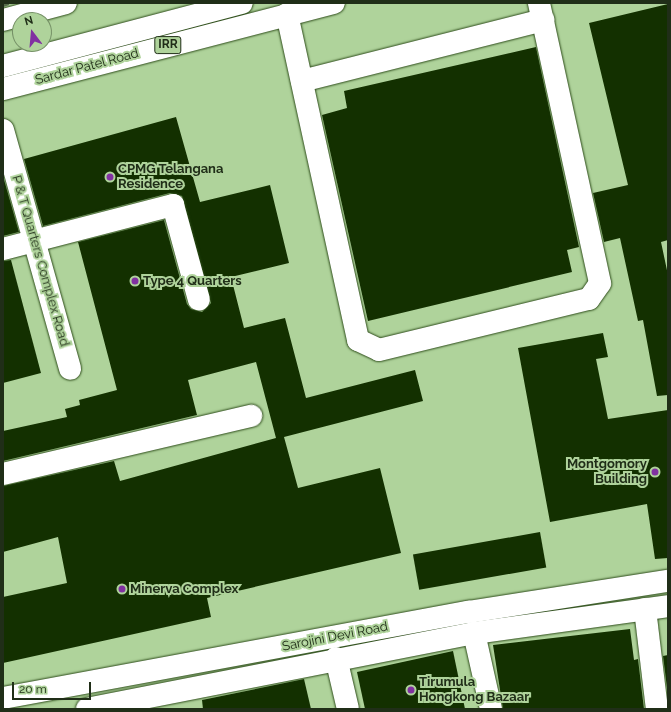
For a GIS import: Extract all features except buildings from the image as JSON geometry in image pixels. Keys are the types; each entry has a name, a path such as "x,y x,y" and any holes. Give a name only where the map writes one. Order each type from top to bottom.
{"main road":[{"path":"3,20 66,3"},
{"name":"IRR","path":"3,66 242,3"},
{"name":"Sardar Patel Road","path":"3,89 334,3"},
{"path":"287,14 358,340 379,350 589,300 600,283 541,12 302,81"},
{"name":"P & T Quarters Complex Road","path":"3,130 70,369"},
{"path":"3,249 173,205 200,300"},
{"path":"3,474 251,416"},
{"name":"Sarojini Devi Road","path":"3,698 469,612 668,581"},
{"name":"Sarojini Devi Road","path":"87,709 336,658 474,633 668,606"},
{"path":"645,609 657,709"},
{"path":"474,633 491,709"},
{"path":"336,658 348,709"}],"railway":[{"path":"3,5 9,3"}],"place":[{"name":"CPMG Telangana Residence","path":"110,177"},
{"name":"Type 4 Quarters","path":"135,281"},
{"name":"Montgomory Building","path":"655,472"},
{"name":"Minerva Complex","path":"122,589"},
{"name":"Tirumula Hongkong Bazaar","path":"411,690"}]}
